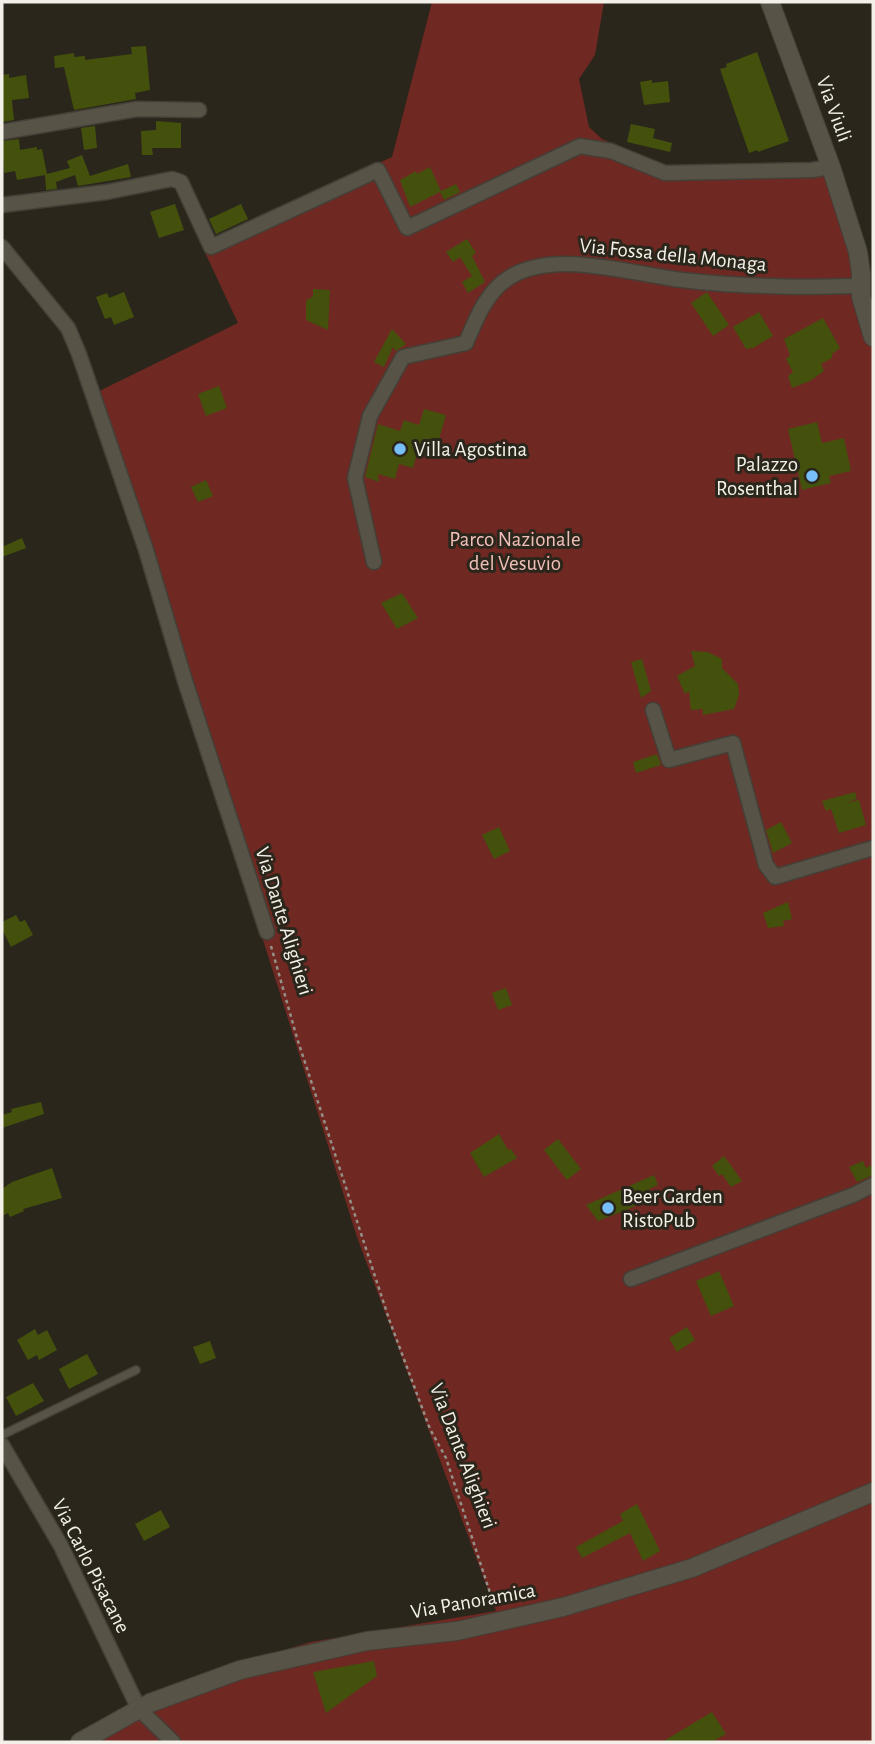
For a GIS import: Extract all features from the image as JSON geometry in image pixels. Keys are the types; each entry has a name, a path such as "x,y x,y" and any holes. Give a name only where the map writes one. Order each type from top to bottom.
{"street":[{"name":"Via Viuli","path":"770,2 831,167 858,252 864,279 860,297 873,337"},
{"path":"2,132 137,109 200,110"},
{"path":"2,205 107,192 172,179 181,182 211,247 378,170 407,228 580,146 611,151 664,173 812,170 831,167"},
{"name":"Via Dante Alighieri","path":"2,247 68,328 79,354 146,550 184,681 267,932"},
{"name":"Via Fossa della Monaga","path":"374,562 355,478 370,416 403,357 466,343 480,311 495,289 510,277 536,268 581,264 670,278 771,287 864,279"},
{"path":"653,710 669,760 733,743 766,865 775,877 873,848"},
{"path":"631,1279 873,1185"},
{"name":"Via Carlo Pisacane","path":"2,1445 61,1546 139,1709"},
{"name":"Via Panoramica","path":"80,1742 139,1709 240,1670 368,1641 457,1631 563,1608 692,1568 873,1492"},
{"path":"139,1709 173,1742"}],"lane":[{"path":"2,1435 136,1370"}],"path":[{"name":"Via Dante Alighieri","path":"267,932 297,1038 389,1319 430,1429 446,1458 500,1621"}],"green space":[{"name":"Parco Nazionale del Vesuvio","path":"432,2 604,2 595,55 579,79 589,127 602,139 672,167 832,162 873,321 873,1742 72,1742 120,1714 201,1675 311,1642 496,1611 357,1237 152,589 87,397 238,323 201,244 392,157"}],"building":[{"path":"146,46 150,90 135,93 136,99 74,110 64,67 55,68 54,56 74,53 74,57 85,56 85,60 132,54 131,47"},
{"path":"757,52 789,141 749,153 720,69"},
{"path":"9,74 9,78 26,75 29,98 12,100 14,120 2,122 2,75"},
{"path":"652,80 652,83 668,81 670,102 644,105 640,82"},
{"path":"156,121 181,123 181,148 152,148 153,155 142,155 141,131 156,130"},
{"path":"631,124 655,129 653,138 672,143 670,152 627,142"},
{"path":"95,126 97,148 84,150 81,128"},
{"path":"19,139 20,150 37,147 37,150 42,149 47,174 70,168 67,161 82,155 90,176 128,164 131,177 78,186 75,175 56,182 57,189 46,190 45,175 17,180 15,171 4,173 2,141"},
{"path":"430,167 441,191 456,184 460,192 444,200 440,192 410,207 400,180"},
{"path":"175,204 184,230 159,238 150,212"},
{"path":"241,204 248,219 216,234 209,219"},
{"path":"467,239 476,253 472,256 485,282 468,293 462,282 472,276 460,257 453,262 446,252"},
{"path":"313,289 330,290 328,330 306,320 306,301 313,296"},
{"path":"124,292 134,317 114,325 111,317 105,319 96,297 107,293 109,298"},
{"path":"707,292 729,325 713,336 691,303"},
{"path":"759,312 773,336 753,348 746,349 733,327"},
{"path":"823,318 840,348 832,354 832,358 821,364 824,371 810,381 792,388 788,376 793,372 786,359 790,355 784,339"},
{"path":"392,329 406,344 396,351 393,347 384,367 374,362"},
{"path":"219,386 227,408 206,416 198,394"},
{"name":"Villa Agostina","path":"424,409 446,415 438,443 433,442 428,457 417,454 413,468 399,464 395,479 378,474 379,482 365,477 378,424 400,431 404,420 419,425"},
{"path":"817,422 822,443 844,438 851,471 829,476 831,483 802,490 788,429"},
{"path":"206,480 213,496 198,502 191,487"},
{"path":"22,538 26,548 2,557 2,547"},
{"path":"402,593 418,618 397,629 381,603"},
{"path":"691,651 708,652 722,659 722,668 738,684 739,695 734,709 703,715 703,709 691,710 689,691 685,694 677,676 695,666"},
{"path":"642,659 651,691 641,698 631,662"},
{"path":"657,754 661,765 636,773 633,762"},
{"path":"855,792 857,799 846,803 859,800 866,825 839,833 831,809 826,811 822,801"},
{"path":"781,822 792,843 773,853 766,830"},
{"path":"499,827 510,851 494,859 482,835"},
{"path":"788,902 792,919 783,921 784,926 768,928 763,913"},
{"path":"16,915 20,922 25,920 33,935 11,947 2,929 2,922"},
{"path":"506,988 512,1005 498,1010 492,993"},
{"path":"41,1102 44,1114 2,1128 2,1115 12,1112 11,1109"},
{"path":"499,1134 508,1150 511,1149 517,1158 484,1177 470,1153"},
{"path":"558,1139 581,1169 567,1180 544,1150"},
{"path":"724,1156 742,1181 731,1187 712,1166"},
{"path":"863,1161 866,1168 871,1165 873,1175 857,1182 849,1167"},
{"path":"52,1168 62,1198 23,1209 24,1211 10,1217 8,1213 2,1216 2,1189 12,1182"},
{"path":"654,1175 658,1185 649,1189 653,1198 624,1211 598,1221 586,1205"},
{"path":"719,1271 734,1306 711,1316 696,1281"},
{"path":"687,1327 695,1340 677,1352 669,1338"},
{"path":"35,1329 38,1335 47,1330 57,1350 39,1360 37,1355 28,1360 17,1340"},
{"path":"210,1341 216,1358 200,1364 193,1347"},
{"path":"87,1354 98,1374 69,1389 59,1369"},
{"path":"33,1383 44,1401 16,1416 6,1397"},
{"path":"637,1504 660,1551 643,1561 630,1533 582,1558 576,1547 623,1521 620,1514"},
{"path":"161,1510 170,1527 144,1541 135,1524"},
{"path":"374,1661 377,1676 326,1713 313,1672"},
{"path":"712,1712 726,1734 712,1742 662,1742"}],"place":[{"name":"Villa Agostina","path":"400,449"},
{"name":"Palazzo Rosenthal","path":"812,476"},
{"name":"Beer Garden RistoPub","path":"608,1208"}]}
